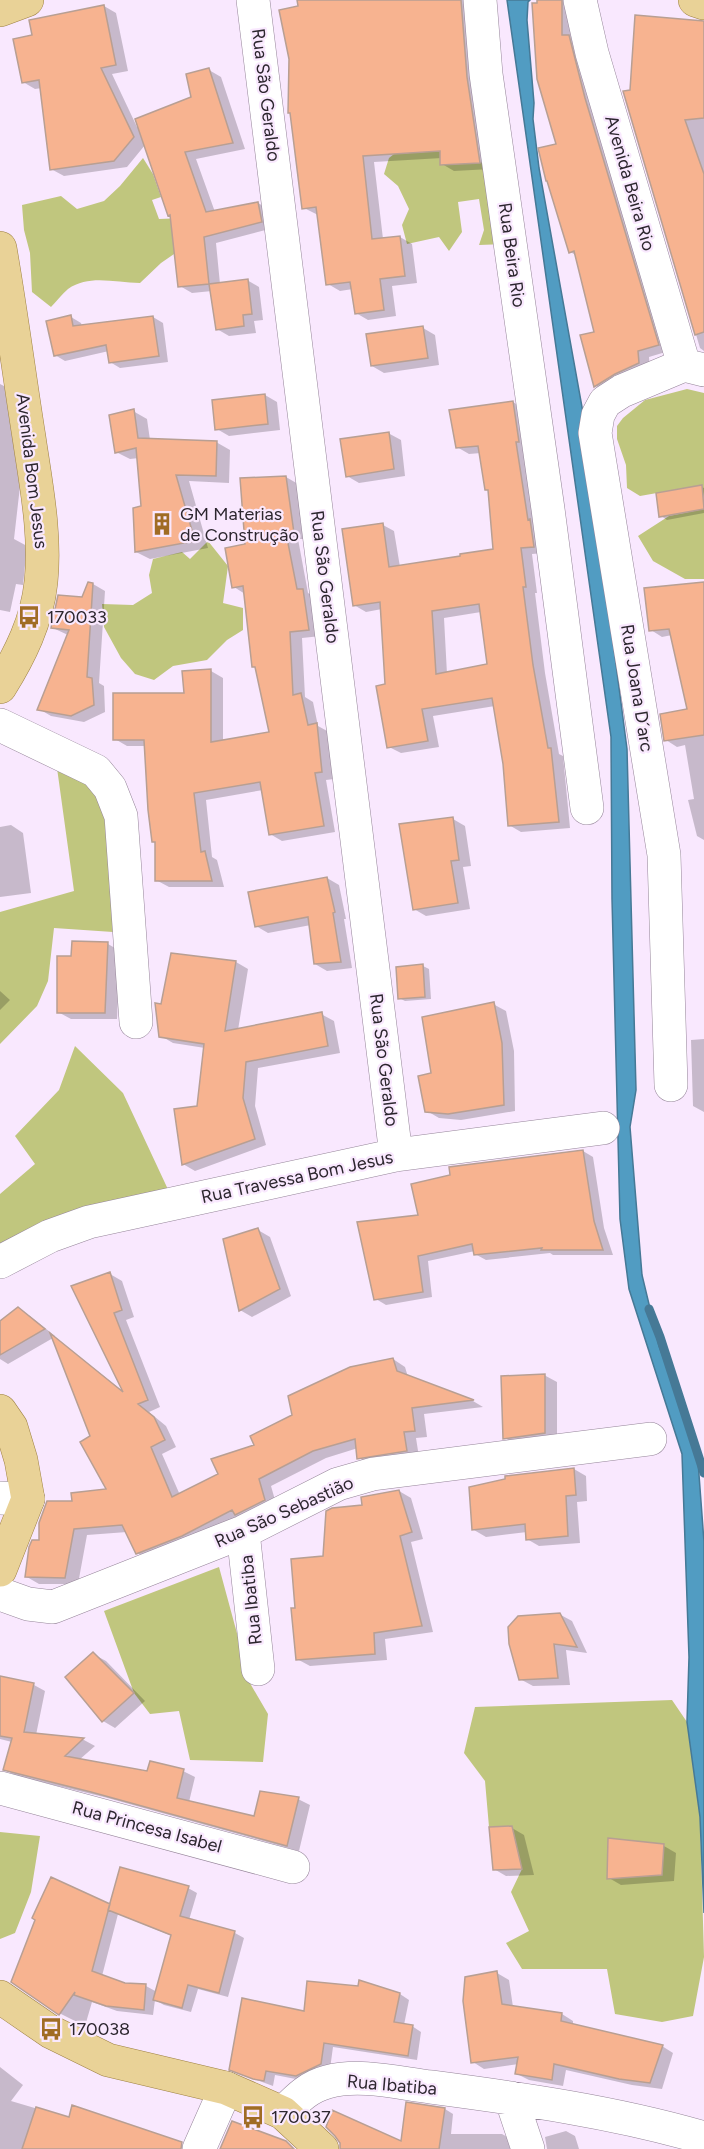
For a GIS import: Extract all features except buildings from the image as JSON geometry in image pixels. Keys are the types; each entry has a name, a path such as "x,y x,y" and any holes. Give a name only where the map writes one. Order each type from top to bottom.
{"main road":[{"path":"0,10 27,0"},
{"name":"Avenida Bom Jesus","path":"0,248 38,501 43,556 41,585 32,625 14,664 0,687"},
{"path":"0,1411 11,1427 21,1460 0,1570"},
{"path":"0,1997 51,2032 108,2060 226,2088 283,2113 322,2149"}],"street":[{"name":"Rua São Geraldo","path":"253,0 396,1155"},
{"name":"Rua Beira Rio","path":"480,0 486,74 548,509 587,808"},
{"name":"Avenida Beira Rio","path":"580,0 592,53 694,368"},
{"name":"Rua Joana D´arc","path":"671,1085 664,855 595,433 598,415 605,402 622,391 694,368"},
{"path":"0,725 96,771 110,788 121,816 136,1022"},
{"name":"Rua Travessa Bom Jesus","path":"0,1262 50,1236 89,1222 396,1155 603,1128"},
{"name":"Rua São Sebastião","path":"0,1594 28,1604 53,1607 243,1532 338,1484 373,1474 650,1439"},
{"name":"Rua Ibatiba","path":"243,1532 258,1669"},
{"name":"Rua Princesa Isabel","path":"0,1788 293,1867"},
{"name":"Rua Ibatiba","path":"283,2113 305,2091 327,2081 356,2078 511,2098 635,2121 698,2141"},
{"path":"200,2149 226,2088"},
{"path":"511,2098 528,2149"}],"green space":[{"path":"440,151 441,165 491,162 506,244 479,245 484,230 479,199 458,202 462,232 449,251 439,237 407,244 402,225 409,209 398,186 384,174 389,158 394,154"},
{"path":"143,158 153,174 161,197 152,200 159,219 184,218 190,243 161,263 140,283 103,280 76,284 51,307 32,292 30,253 24,230 22,205 61,196 77,209 104,201"},
{"path":"687,389 704,393 704,499 702,485 640,496 627,488 626,465 617,439 617,426 645,400"},
{"path":"704,509 704,579 685,579 653,561 638,536 669,516"},
{"path":"208,541 228,566 223,603 243,608 243,630 227,640 207,660 173,666 154,680 135,674 121,658 104,627 102,604 133,605 152,593 149,575 153,559 182,552 190,559"},
{"path":"57,768 93,784 113,827 113,932 54,928 48,981 37,1006 0,1044 0,912 74,891"},
{"path":"75,1046 123,1093 172,1198 0,1269 0,1194 35,1164 15,1136 59,1090"},
{"path":"219,1567 251,1685 268,1714 263,1762 190,1760 179,1711 150,1714 134,1693 104,1611"},
{"path":"672,1700 687,1722 700,1817 704,1957 693,2016 662,2022 615,2014 607,1969 522,1969 506,1943 529,1931 511,1892 522,1869 512,1826 489,1827 485,1781 464,1753 475,1707"},
{"path":"0,1832 40,1836 31,1892 15,1933 0,1939"}],"water":[{"path":"507,0 530,0 527,20 534,103 533,119 539,168 584,418 627,749 636,1090 630,1127 642,1275 659,1346 697,1448 704,1542 704,1913 700,1817 687,1722 689,1657 682,1454 629,1289 620,1219 612,899 611,737"}],"waterway":[{"path":"649,1309 704,1473"}],"place":[{"name":"GM Materias de Construção","path":"162,524"},
{"name":"170033","path":"29,617"},
{"name":"170038","path":"51,2029"},
{"name":"170037","path":"253,2117"}]}
